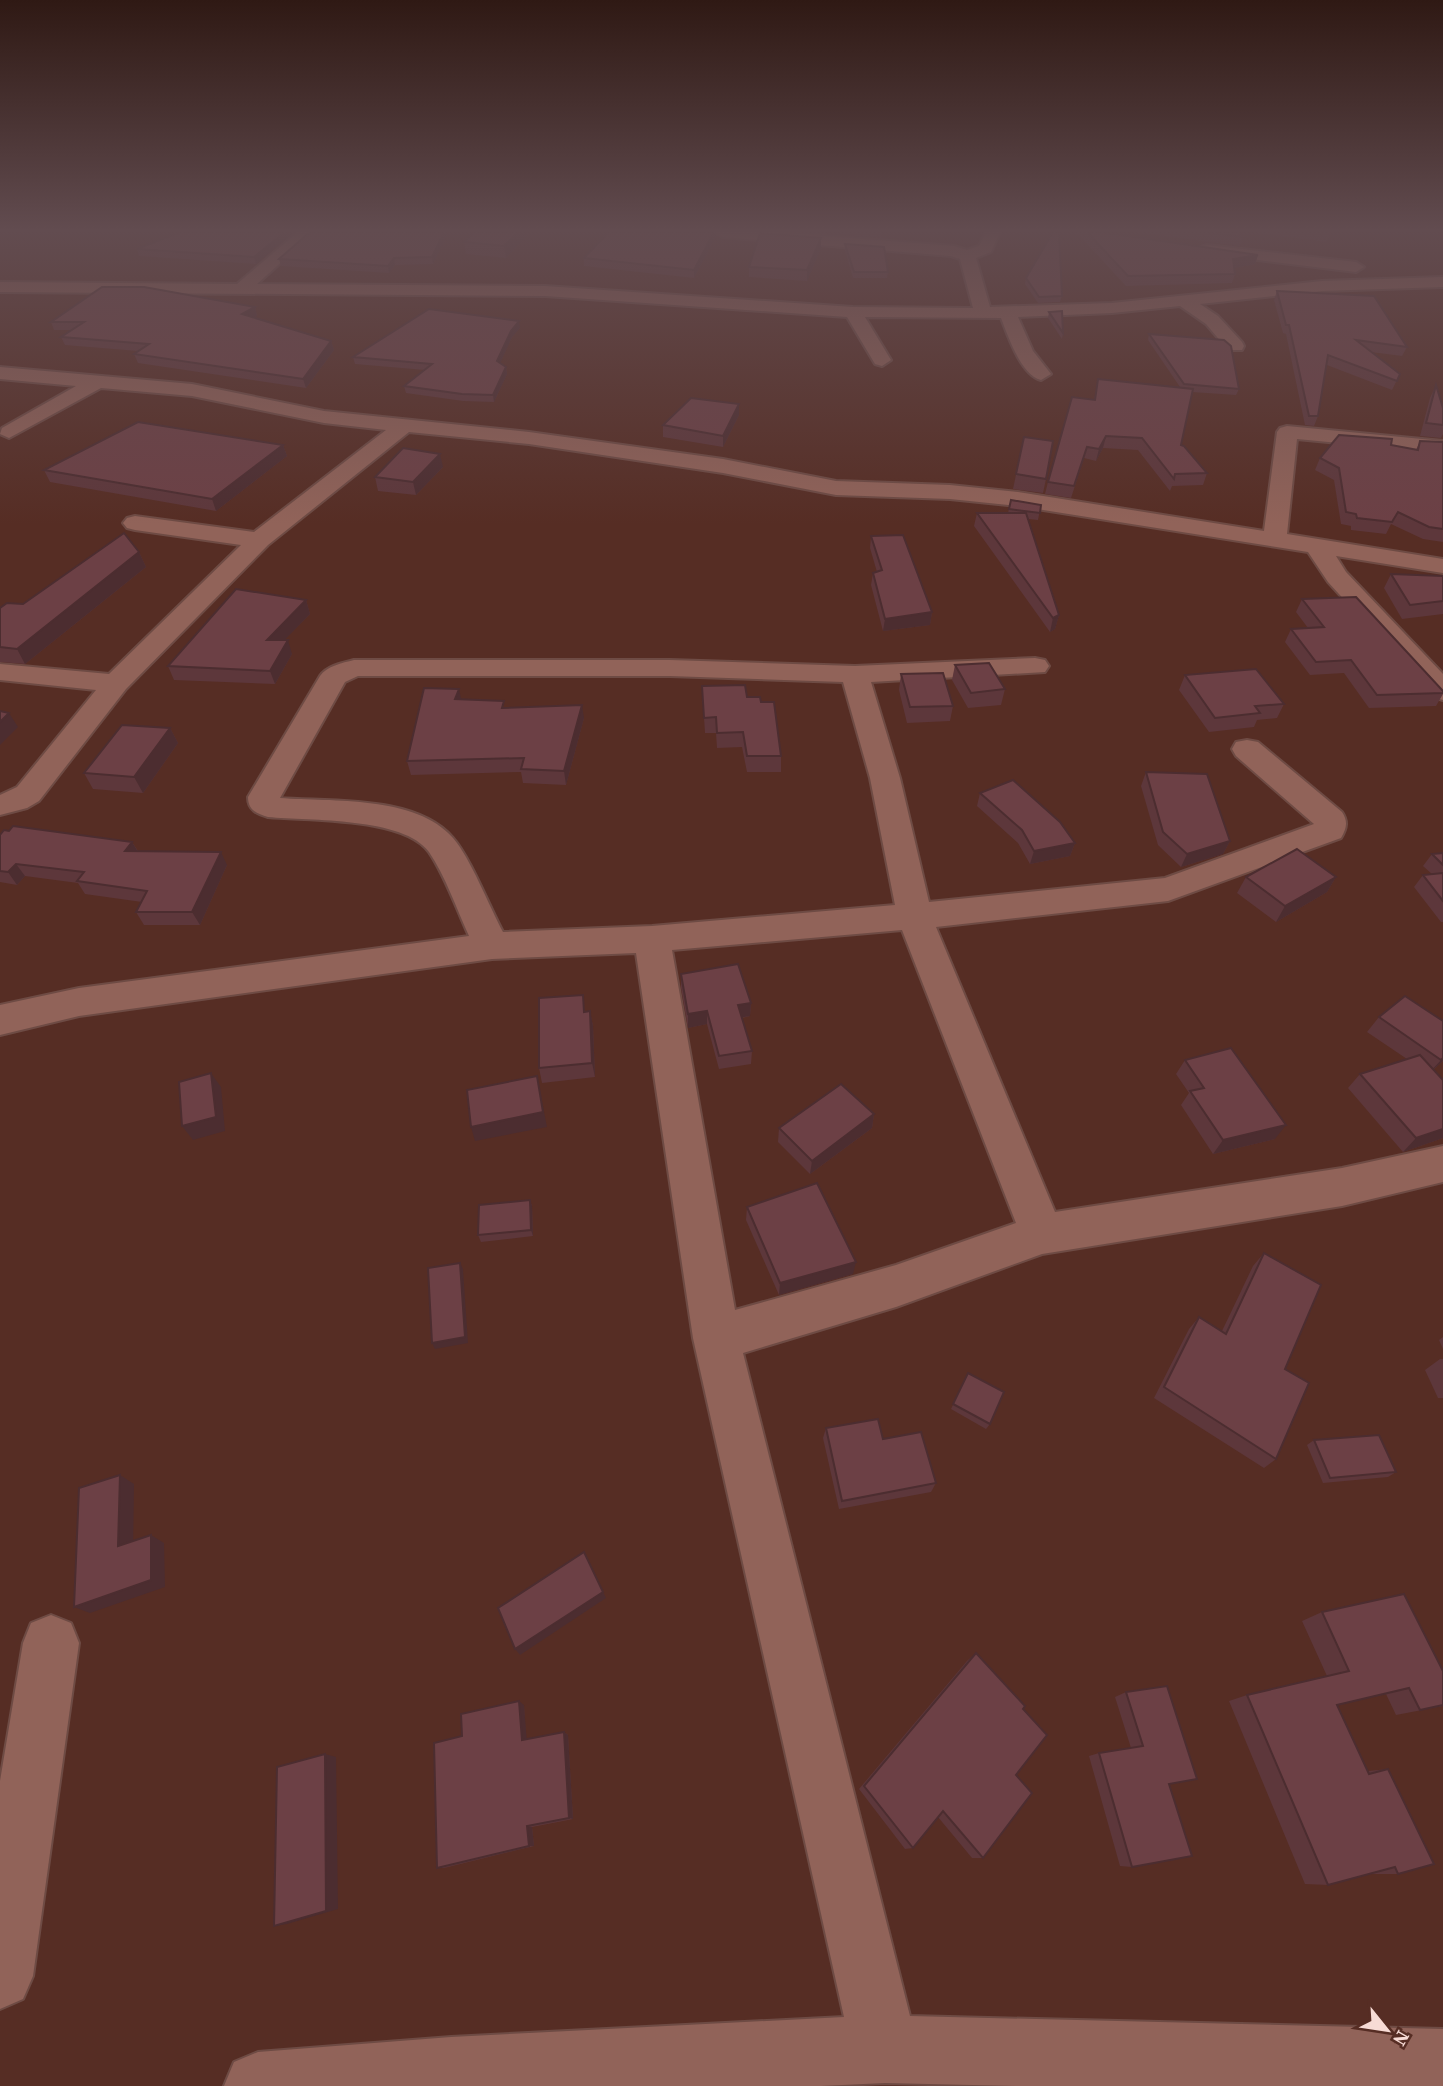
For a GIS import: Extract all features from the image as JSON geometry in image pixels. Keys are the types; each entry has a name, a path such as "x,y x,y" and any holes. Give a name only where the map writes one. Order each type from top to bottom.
{"street":[{"path":"863,329 882,360"},
{"path":"1015,329 1024,352 1041,374"},
{"path":"1220,329 1235,346"},
{"path":"0,373 192,390 324,417 529,438 665,457 836,488 950,492 1018,499 1443,566"},
{"path":"9,432 100,380"},
{"path":"0,806 28,794 116,682 259,540 404,426"},
{"path":"1275,538 1284,437 1287,432 1443,447"},
{"path":"135,523 259,540"},
{"path":"1316,545 1337,577 1443,691"},
{"path":"492,946 442,846 424,829 395,817 268,807 264,803 264,797 334,676 354,668 670,668 855,674 1035,666"},
{"path":"0,672 116,682"},
{"path":"855,674 885,778 914,915 1042,1234"},
{"path":"0,1020 79,1002 492,946 652,939 996,909 1168,889 1330,830 1331,819 1247,749"},
{"path":"652,939 716,1338 885,2049"},
{"path":"716,1338 896,1286 1042,1234 1342,1187 1443,1164"},
{"path":"0,1976 51,1643"},
{"path":"258,2086 451,2071 885,2049 1443,2063"}],"building":[{"path":"73,329 293,329 331,341 303,379 134,354 149,344 61,337"},
{"path":"397,329 512,329 497,361 506,367 493,395 462,394 404,386 432,364 353,357"},
{"path":"1290,329 1396,329 1407,347 1356,340 1400,374 1397,381 1328,355 1318,416 1309,416"},
{"path":"1149,334 1224,340 1231,346 1239,389 1184,384"},
{"path":"1098,379 1193,389 1181,445 1207,473 1175,474 1174,479 1142,438 1106,436 1099,449 1087,447 1074,486 1048,482 1072,397 1095,400"},
{"path":"1436,385 1443,408 1443,425 1426,423"},
{"path":"691,398 739,404 723,436 663,425"},
{"path":"138,422 283,445 212,499 44,470"},
{"path":"1339,435 1392,439 1391,445 1418,450 1420,441 1443,442 1443,529 1429,527 1398,512 1392,522 1357,518 1356,514 1346,512 1339,468 1320,458"},
{"path":"1024,437 1053,441 1046,479 1016,474"},
{"path":"403,448 440,454 413,482 375,477"},
{"path":"1011,500 1041,505 1040,513 1009,509"},
{"path":"977,513 1026,513 1059,615 1053,618"},
{"path":"124,533 139,552 17,649 0,647 0,608 7,603 23,604"},
{"path":"903,535 932,612 885,619 873,573 882,570 871,536"},
{"path":"1391,574 1443,576 1443,601 1410,605"},
{"path":"236,589 306,600 267,640 288,640 270,671 168,666"},
{"path":"1356,597 1443,693 1377,695 1351,660 1316,662 1291,629 1324,627 1302,599"},
{"path":"989,663 1005,689 971,693 955,665"},
{"path":"1256,669 1284,704 1255,706 1260,713 1215,718 1185,675"},
{"path":"943,673 953,706 910,707 901,674"},
{"path":"745,685 747,697 760,697 761,702 774,702 781,756 747,756 743,732 717,733 716,717 704,718 702,686"},
{"path":"424,688 459,689 455,699 504,701 502,708 582,705 564,771 521,769 524,758 407,761"},
{"path":"0,711 9,713 0,722"},
{"path":"122,725 170,728 134,777 84,773"},
{"path":"1146,772 1207,774 1230,841 1187,854 1163,832"},
{"path":"1013,780 1060,822 1075,843 1034,851 1022,830 980,793"},
{"path":"13,826 132,842 125,851 221,852 192,912 136,912 147,891 77,881 84,872 16,864 8,872 0,871 0,835"},
{"path":"1297,849 1336,877 1285,906 1246,877"},
{"path":"1443,853 1443,865 1432,854"},
{"path":"1443,873 1443,901 1423,875"},
{"path":"738,964 751,1003 738,1005 752,1051 719,1056 707,1011 688,1014 681,974"},
{"path":"583,995 584,1012 590,1011 592,1063 539,1068 539,998"},
{"path":"1405,996 1443,1021 1441,1060 1379,1017"},
{"path":"1231,1048 1286,1125 1223,1140 1190,1091 1204,1088 1185,1060"},
{"path":"1420,1055 1443,1080 1443,1129 1416,1138 1360,1074"},
{"path":"211,1073 216,1117 182,1126 179,1082"},
{"path":"537,1076 543,1112 471,1127 467,1090"},
{"path":"841,1084 874,1114 812,1161 779,1128"},
{"path":"817,1183 856,1262 780,1283 747,1207"},
{"path":"530,1200 531,1230 478,1235 479,1205"},
{"path":"1264,1253 1321,1285 1285,1369 1309,1383 1276,1459 1164,1387 1199,1317 1226,1334"},
{"path":"460,1263 465,1337 432,1343 428,1268"},
{"path":"968,1373 1004,1392 990,1424 953,1404"},
{"path":"878,1419 883,1439 921,1432 936,1483 842,1501 826,1428"},
{"path":"1379,1435 1396,1472 1330,1478 1314,1440"},
{"path":"120,1475 118,1546 151,1535 151,1580 74,1607 79,1488"},
{"path":"584,1552 603,1592 515,1649 498,1608"},
{"path":"1404,1594 1443,1671 1443,1705 1420,1710 1409,1688 1337,1705 1369,1774 1388,1769 1434,1864 1398,1874 1395,1867 1328,1885 1247,1695 1349,1671 1322,1612"},
{"path":"976,1653 1025,1706 1023,1709 1047,1735 1016,1775 1032,1793 983,1858 943,1811 913,1848 864,1786"},
{"path":"1167,1686 1197,1779 1169,1784 1192,1856 1132,1867 1099,1753 1143,1746 1126,1692"},
{"path":"519,1701 522,1740 564,1732 569,1818 527,1826 529,1846 437,1868 434,1743 462,1736 461,1714"},
{"path":"325,1754 326,1911 274,1926 277,1767"}]}
